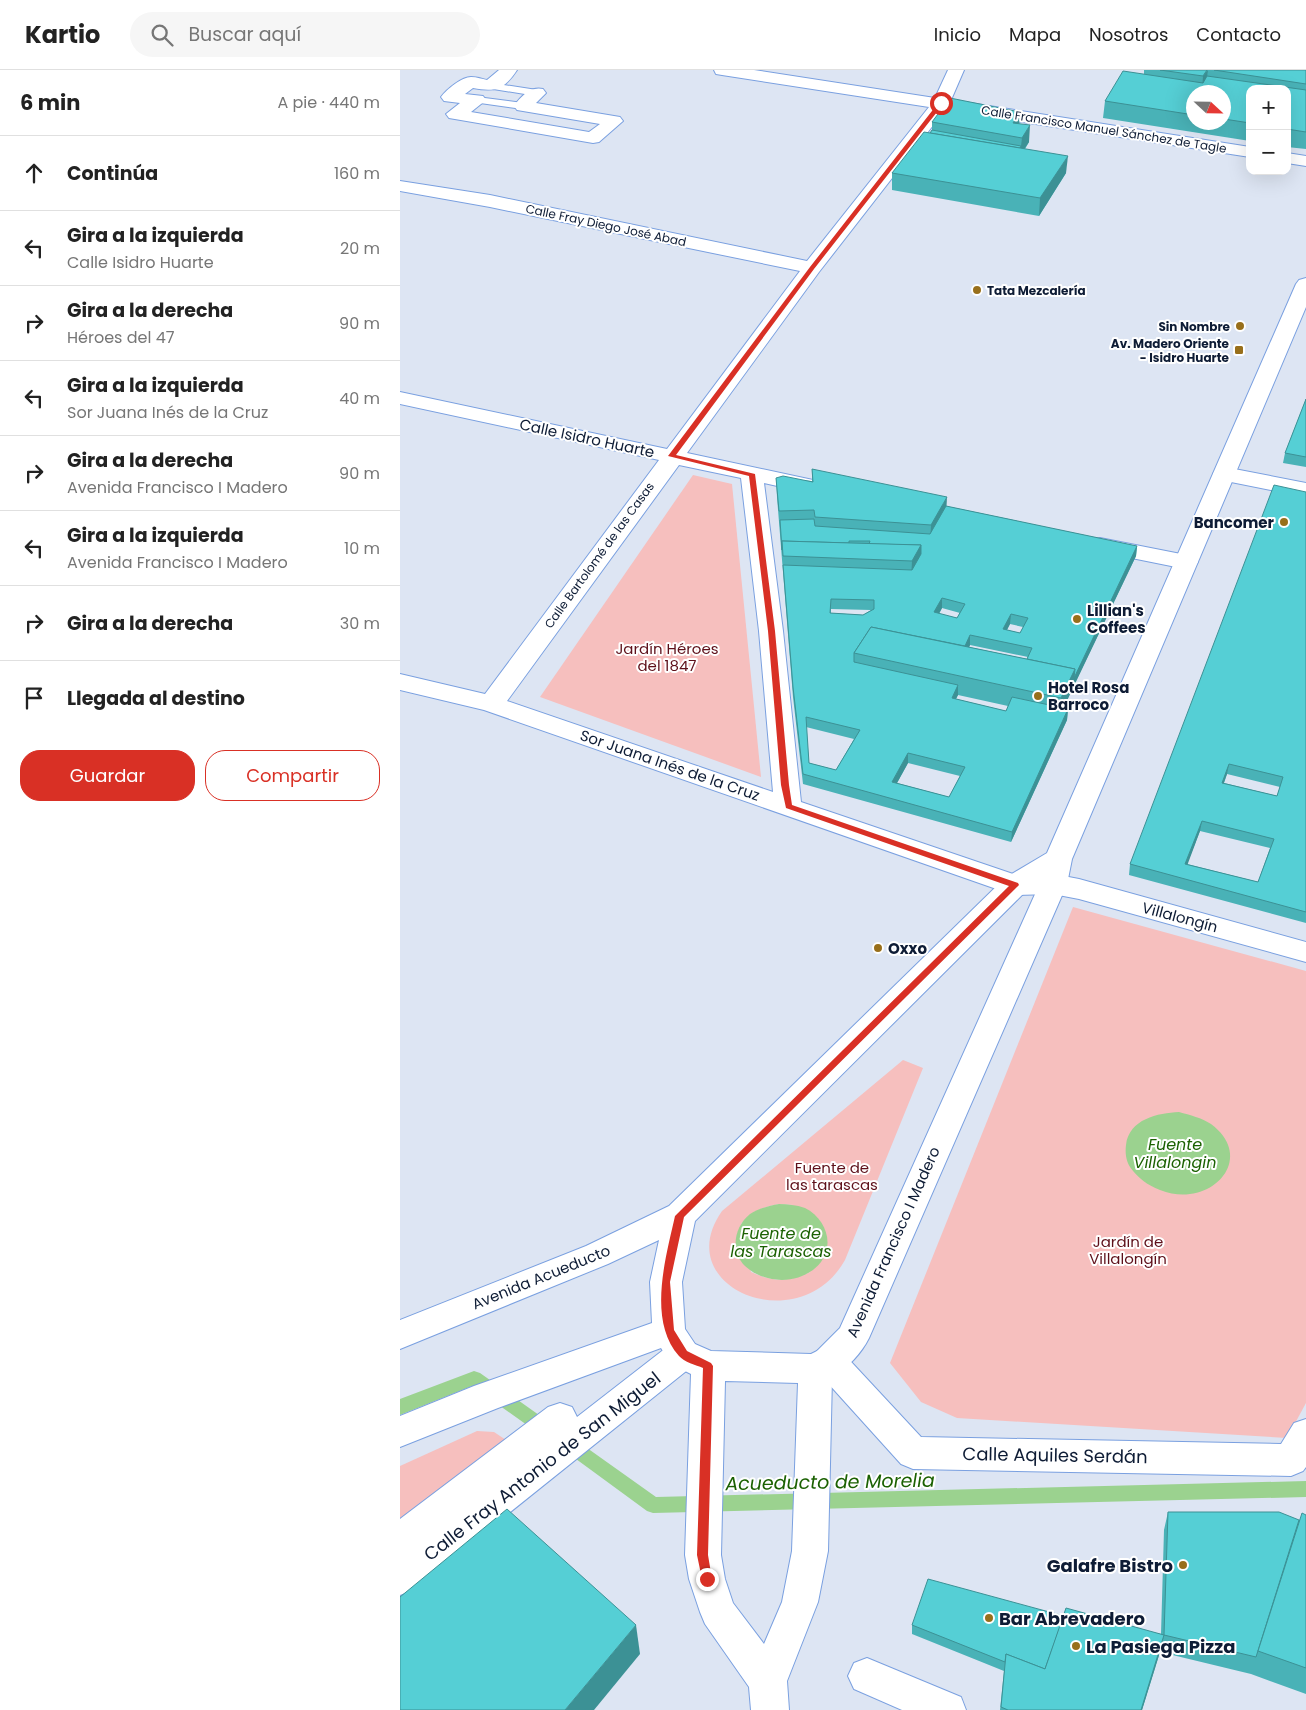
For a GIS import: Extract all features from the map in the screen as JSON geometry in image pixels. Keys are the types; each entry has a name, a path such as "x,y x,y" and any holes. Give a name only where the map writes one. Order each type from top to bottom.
{"street":[{"path":"477,100 450,96 470,82 491,86 509,70"},
{"name":"Calle Francisco Manuel Sánchez de Tagle","path":"722,70 1246,151"},
{"name":"Calle Bartolomé de las Casas","path":"491,704 812,268 941,103 956,70"},
{"path":"523,106 537,93"},
{"path":"477,100 455,114 593,138 614,121 523,106"},
{"path":"1291,159 1306,161"},
{"name":"Calle Fray Diego José Abad","path":"400,186 490,201 812,268"},
{"name":"Avenida Francisco I Madero","path":"822,1365 852,1338 1056,871 1306,284"},
{"name":"Calle Isidro Huarte","path":"400,398 830,490"},
{"path":"752,474 771,631 785,785 789,806"},
{"path":"1224,474 1306,490"},
{"path":"1084,542 1186,562"},
{"name":"Sor Juana Inés de la Cruz","path":"400,682 491,704 1015,885"},
{"path":"769,1695 718,1612 707,1579 702,1555 687,1350 666,1282 680,1216 1015,885 1056,871"},
{"name":"Villalongín","path":"1056,871 1079,889 1306,952"},
{"name":"Avenida Acueducto","path":"400,1335 597,1255 680,1216"},
{"path":"400,1432 486,1397 687,1350 822,1365 810,1551 800,1602 769,1695"},
{"name":"Calle Fray Antonio de San Miguel","path":"400,1578 687,1350"},
{"name":"Calle Aquiles Serdán","path":"822,1365 913,1452 1290,1460 1306,1434"},
{"path":"400,1540 560,1418"},
{"path":"867,1676 947,1710"}],"lane":[{"path":"491,86 537,93"},
{"path":"477,100 523,106"}],"green space":[{"name":"Jardín Héroes del 1847","path":"693,475 732,484 761,777 540,697"},
{"name":"Jardín de Villalongín","path":"1073,907 1306,971 1306,1403 1287,1438 957,1418 921,1402 890,1363"},
{"name":"Fuente de las tarascas","path":"903,1060 923,1068 845,1260 825,1284 799,1297 772,1300 746,1295 725,1282 712,1263 710,1239 722,1211","holes":["779,1204 793,1205 810,1272 795,1278 781,1280 766,1278 751,1272 741,1224 749,1216 762,1208"]},
{"path":"477,1431 494,1432 506,1440 400,1565 400,1466"}],"water":[{"name":"Fuente Villalongin","path":"1179,1112 1200,1118 1211,1124 1224,1138 1230,1152 1229,1166 1222,1178 1211,1187 1196,1193 1178,1194 1155,1188 1136,1175 1127,1159 1128,1136 1139,1123 1154,1116"},
{"name":"Fuente de las Tarascas","path":"779,1204 798,1206 812,1212 823,1224 826,1232 827,1247 821,1262 813,1270 793,1279 771,1279 761,1276 743,1264 736,1252 736,1238 745,1219 757,1210"}],"building":[{"path":"1160,70 1207,70 1203,76"},
{"path":"1214,70 1306,70 1306,84"},
{"path":"1123,71 1203,83 1207,76 1271,85 1246,85 1246,122 1231,120 1231,85 1186,85 1186,114 1105,101"},
{"path":"1291,88 1306,90 1306,132 1291,130"},
{"path":"950,98 1020,112 1013,123 1030,125 1022,138 932,122"},
{"path":"932,130 1021,146 1020,148 930,133"},
{"path":"924,132 1068,156 1040,198 892,173"},
{"path":"1306,399 1306,457 1285,453"},
{"path":"812,469 947,497 931,525 815,517 814,510 779,511 776,478 783,476 813,482"},
{"path":"1274,485 1306,492 1306,912 1130,864","holes":["1229,764 1283,777 1277,796 1222,783","1202,821 1274,839 1258,882 1185,864"]},
{"path":"946,506 1137,546 1074,678 1075,669 1027,659 1032,648 970,635 965,646 871,627 854,653 854,662 958,685 952,698 1006,711 1012,697 1068,709 1012,832 803,774 793,687 783,565 912,570 921,554 921,545 869,544 870,541 849,541 849,543 782,541 782,550 780,520 814,519 815,526 930,534","holes":["942,598 965,604 957,618 934,612","831,599 874,600 874,609 863,615 830,613","1011,614 1028,618 1020,633 1003,629","806,717 860,730 836,770 809,763","908,753 965,767 949,797 892,782"]},
{"path":"782,541 921,545 912,561 783,556"},
{"path":"871,627 1075,669 1061,698 854,653"},
{"path":"507,1509 636,1625 565,1710 400,1710 400,1597"},
{"path":"1168,1512 1279,1512 1299,1520 1256,1657 1164,1635"},
{"path":"1302,1513 1306,1515 1306,1668 1258,1651"},
{"path":"928,1579 1064,1616 1045,1669 1006,1654 1005,1662 912,1625"},
{"path":"1066,1608 1164,1635 1141,1710 1008,1710 1001,1707 1006,1654 1045,1669"}],"waterway":[{"name":"Acueducto de Morelia","path":"400,1407 474,1378 547,1430"},
{"name":"Acueducto de Morelia","path":"567,1443 653,1505 1306,1489"}],"place":[{"name":"Tata Mezcalería","path":"977,290"},
{"name":"Sin Nombre","path":"1240,326"},
{"name":"Av. Madero Oriente - Isidro Huarte","path":"1239,350"},
{"name":"Bancomer","path":"1284,522"},
{"name":"Lillian's Coffees","path":"1077,619"},
{"name":"Hotel Rosa Barroco","path":"1038,696"},
{"name":"Oxxo","path":"878,948"},
{"name":"Galafre Bistro","path":"1183,1565"},
{"name":"Bar Abrevadero","path":"989,1618"},
{"name":"La Pasiega Pizza","path":"1076,1646"}],"route":[{"path":"707,1579 702,1555 708,1366 683,1354 669,1331 666,1282 680,1216 1015,885 789,806 785,785 771,631 752,474 672,456 812,268 941,103"}]}
